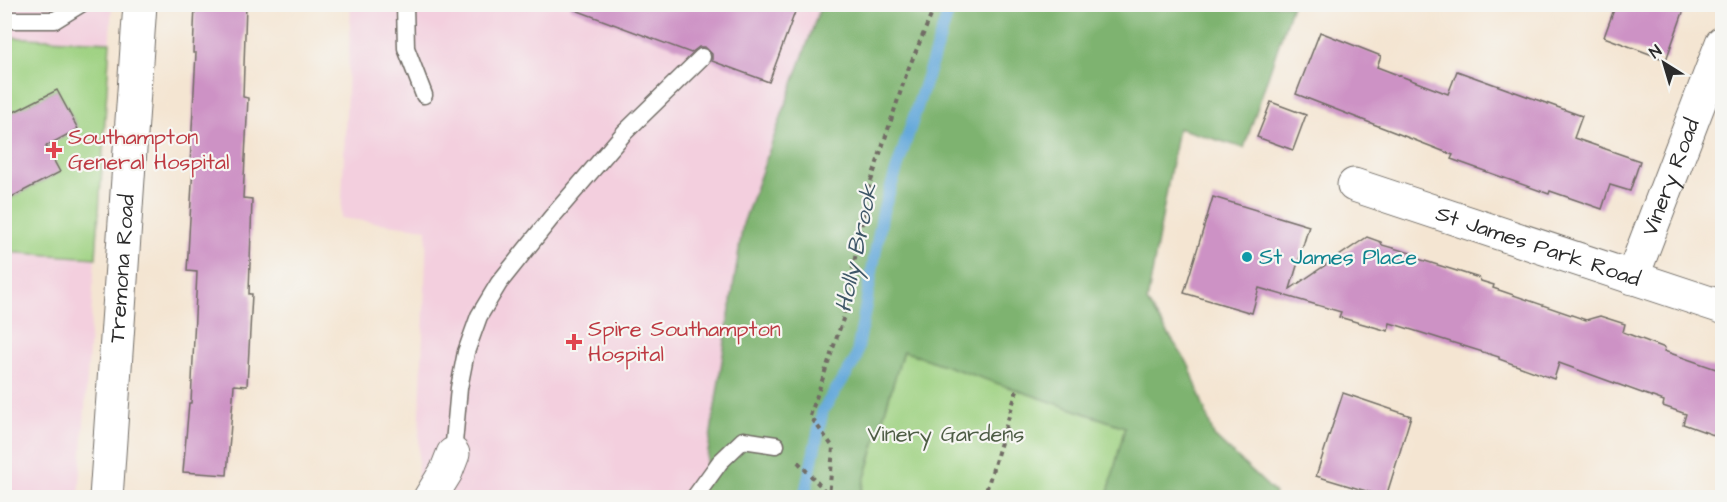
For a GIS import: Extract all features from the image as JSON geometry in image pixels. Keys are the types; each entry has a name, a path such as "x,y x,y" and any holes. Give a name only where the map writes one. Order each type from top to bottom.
{"street":[{"name":"Tremona Road","path":"106,498 140,4"},
{"name":"Vinery Road","path":"1632,278 1722,43"},
{"name":"St James Park Road","path":"1354,184 1722,307"},
{"path":"430,498 446,472 453,454"}],"lane":[{"path":"4,20 55,20 81,4"},
{"path":"405,4 406,48 424,95"},
{"path":"453,454 459,388 466,352 479,316 499,283 625,132 702,57"},
{"path":"694,498 720,462 743,440 776,445"}],"path":[{"path":"829,495 833,447 810,416 843,319 869,187 907,72 936,4"},
{"path":"984,498 1017,390"},
{"path":"797,461 829,495 836,498"}],"shaded area":[{"name":"Southampton General Hospital","path":"4,5 112,5 79,497 5,497"},
{"name":"Spire Southampton Hospital","path":"351,5 821,5 743,224 701,497 421,497 417,494 427,229 341,218"}],"green space":[{"path":"821,5 1292,5 1244,148 1178,128 1147,302 1189,365 1214,436 1275,493 1273,497 1107,497 1125,427 903,351 859,497 701,498 743,224"},
{"path":"4,37 110,42 96,258 5,252 5,201 59,172 46,146 78,129 57,90 5,117"},
{"name":"Vinery Gardens","path":"903,351 1125,427 1107,497 859,498"}],"building":[{"path":"195,4 246,4 243,97 248,98 243,198 252,199 249,294 252,294 247,386 234,385 227,475 183,472 189,403 191,403 197,272 187,271 193,166 190,166 196,53 193,53"},
{"path":"570,4 798,4 769,82 712,61 712,54 705,47 699,47 691,53 570,8"},
{"path":"1616,4 1686,4 1666,60 1604,37"},
{"path":"1320,32 1381,56 1377,67 1448,94 1457,71 1582,116 1574,138 1640,161 1630,191 1610,185 1602,209 1550,191 1549,194 1451,159 1453,155 1296,94"},
{"path":"57,90 78,129 46,146 60,172 4,201 4,117"},
{"path":"1271,102 1306,115 1293,150 1257,137"},
{"path":"1213,197 1309,226 1290,289 1367,237 1381,242 1382,245 1411,253 1412,257 1479,278 1481,281 1494,285 1493,288 1586,320 1600,316 1625,324 1623,332 1665,348 1664,351 1722,371 1722,438 1683,424 1686,414 1663,406 1664,401 1559,363 1554,379 1499,359 1499,357 1390,323 1388,331 1339,317 1341,312 1259,288 1252,313 1184,293"},
{"path":"1343,393 1411,416 1386,497 1316,476"}],"waterway":[{"name":"Holly Brook","path":"804,498 823,410 856,359 883,211 951,4"}],"place":[{"name":"Southampton General Hospital","path":"54,150"},
{"name":"St James Place","path":"1247,257"},
{"name":"Spire Southampton Hospital","path":"574,342"}]}
